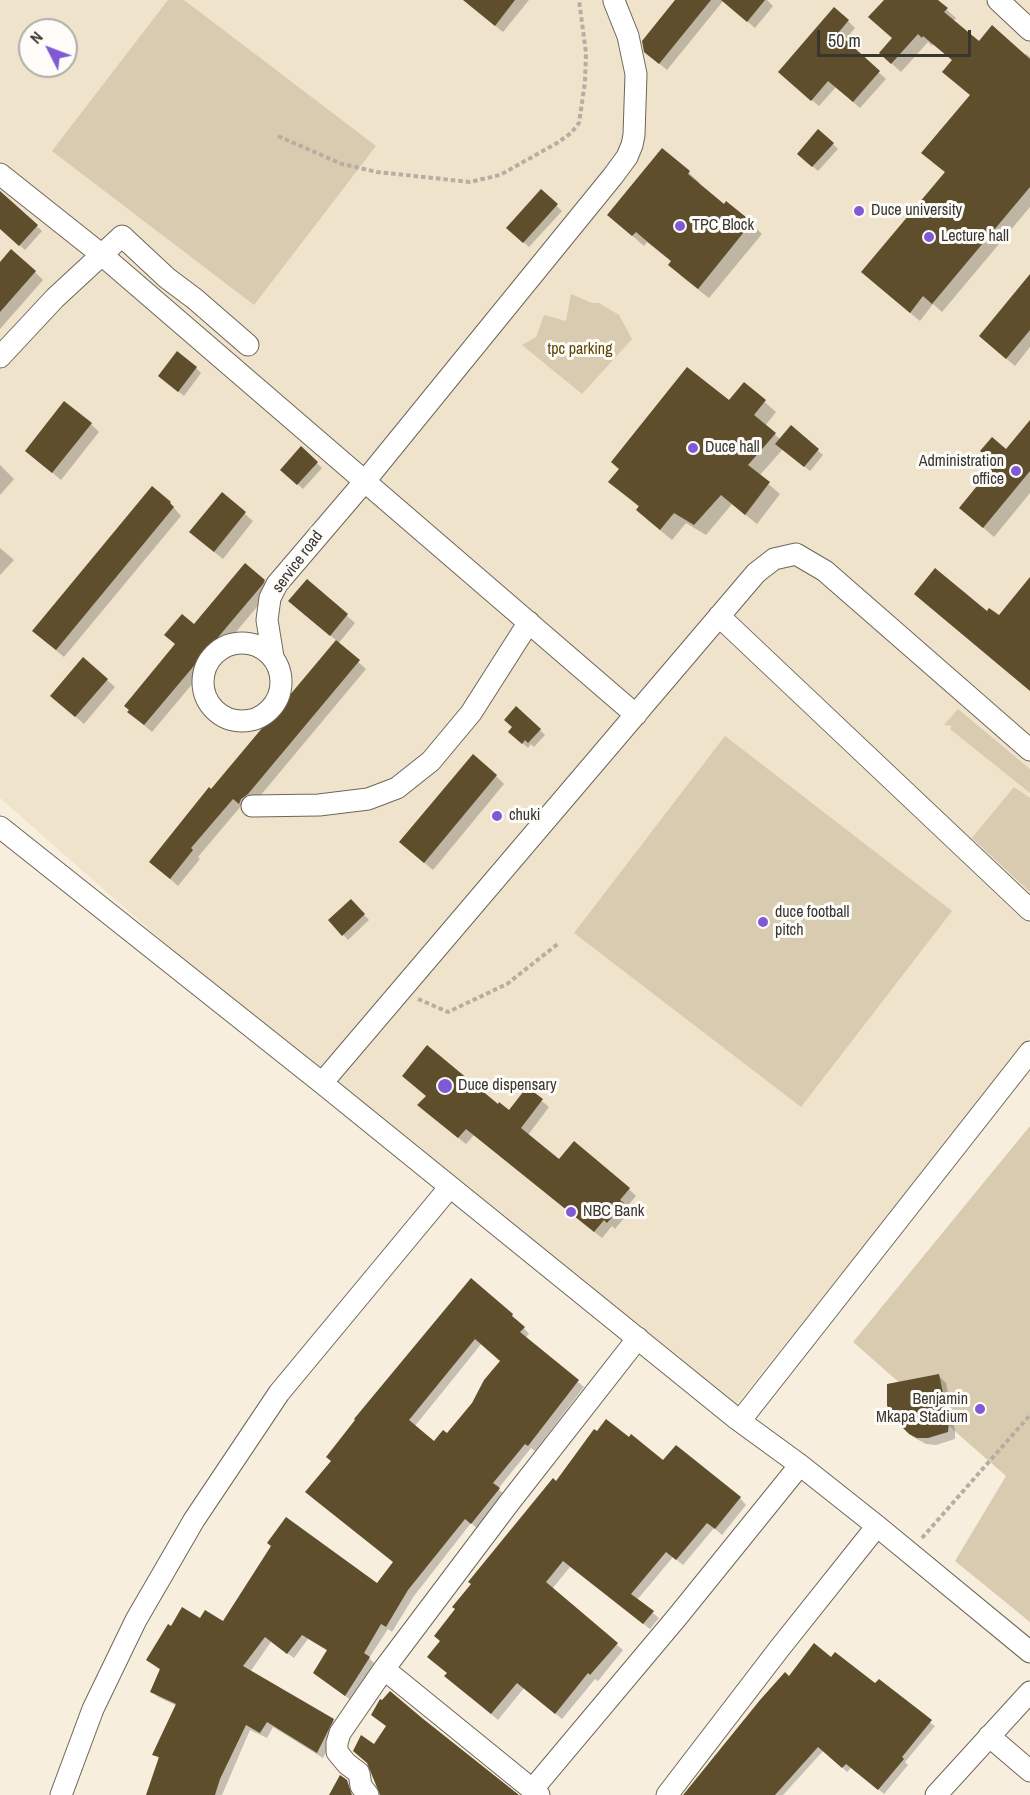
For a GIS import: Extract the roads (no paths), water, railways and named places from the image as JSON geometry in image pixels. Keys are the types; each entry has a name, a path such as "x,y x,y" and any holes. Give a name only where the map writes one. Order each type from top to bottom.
{"street":[{"name":"service road","path":"273,657 267,620 270,598 277,584 365,481 627,157 634,135 636,74 628,36 613,0"},
{"path":"998,0 1030,30"},
{"path":"0,174 102,255 636,715"},
{"path":"0,357 55,298 122,236 167,278 248,345"},
{"path":"322,1083 756,573 774,559 796,554 825,572 1030,750"},
{"path":"719,616 1030,910"},
{"path":"252,806 329,804 368,799 397,788 431,761 471,713 529,622"},
{"path":"0,827 322,1083 740,1421 910,1552 1030,1652"},
{"path":"740,1421 1030,1052"},
{"path":"61,1795 93,1709 131,1630 194,1520 279,1393 449,1188"},
{"path":"368,1795 361,1786 359,1773 337,1752 340,1733 384,1669 509,1503 639,1338"},
{"path":"384,1669 536,1792 800,1465"},
{"path":"667,1795 877,1526"},
{"path":"936,1795 1030,1692"},
{"path":"989,1736 1030,1771"}],"place":[{"name":"Duce university","path":"859,211"},
{"name":"TPC Block","path":"680,226"},
{"name":"Lecture hall","path":"929,237"},
{"name":"Duce hall","path":"693,448"},
{"name":"Administration office","path":"1016,471"},
{"name":"chuki","path":"497,816"},
{"name":"duce football pitch","path":"763,922"},
{"name":"Duce dispensary","path":"445,1086"},
{"name":"NBC Bank","path":"571,1212"},
{"name":"Benjamin Mkapa Stadium","path":"980,1409"}],"park label":[{"name":"tpc parking","path":"580,350"}]}
